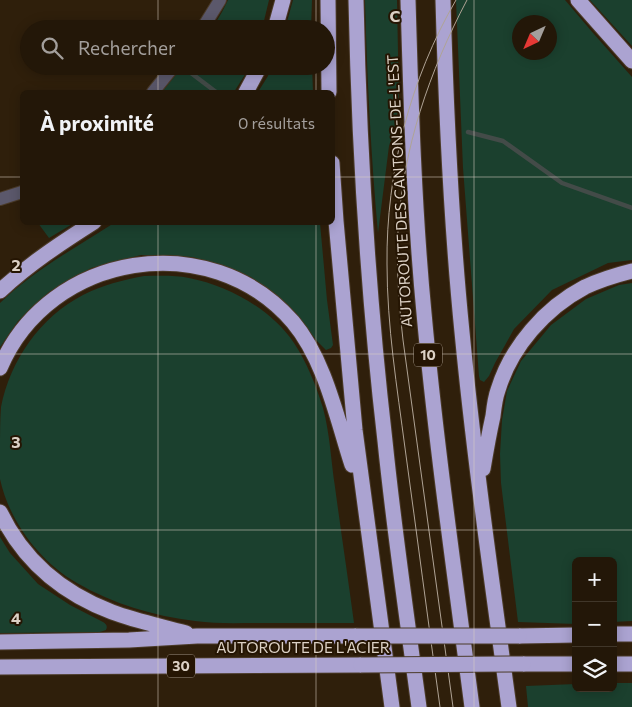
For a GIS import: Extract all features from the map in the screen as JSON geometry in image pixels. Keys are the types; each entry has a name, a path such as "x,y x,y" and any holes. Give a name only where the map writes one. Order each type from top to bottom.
{"highway":[{"path":"277,20 283,0"},
{"path":"328,0 328,20"},
{"path":"356,0 365,223 378,372 389,481 419,707"},
{"name":"AUTOROUTE DES CANTONS-DE-L'EST","path":"408,0 416,203 424,314 449,532 472,707"},
{"path":"443,0 448,145 462,333 510,707"},
{"path":"578,0 632,61"},
{"path":"247,90 255,75"},
{"path":"329,75 329,90"},
{"path":"335,206 352,398 392,707"},
{"path":"0,290 40,258 90,225"},
{"path":"0,368 14,342 30,322 58,296 90,278 102,273 154,263 194,265 218,272 243,283 266,297 285,314 313,352 322,372 364,500"},
{"path":"480,485 497,392 505,371 522,342 543,318 570,296 593,283 632,271"},
{"path":"0,512 11,534 30,557 52,578 75,594 111,611 197,636"},
{"path":"0,642 129,640 197,636 519,636 572,634"},
{"name":"AUTOROUTE DE L'ACIER","path":"0,667 572,664"},
{"path":"617,664 632,664"}],"street":[{"path":"208,20 220,0"},
{"path":"155,90 167,75"},
{"path":"0,199 20,193"}],"green space":[{"path":"228,0 269,0 264,20 217,20"},
{"path":"293,0 312,0 311,20 287,20"},
{"path":"365,0 397,0 399,105 395,128 389,146 378,233 373,175"},
{"path":"456,0 565,0 632,77 632,260 608,263 552,290 514,329 484,382 480,380 463,168"},
{"path":"590,0 632,0 632,46"},
{"path":"176,75 245,75 235,90 164,90"},
{"path":"312,75 313,90 259,90 268,76"},
{"path":"39,225 71,225 49,238"},
{"path":"111,225 320,225 333,345 326,350 295,312 251,277 193,257 141,255 91,268 49,292 18,321 0,347 0,303 40,270"},
{"path":"144,276 189,278 234,293 274,320 285,331 299,351 314,383 325,418 354,623 211,623 164,616 134,608 105,597 63,574 39,552 19,525 4,495 0,479 0,439 1,407 5,390 20,357 29,342 41,328 53,315 68,304 98,288"},
{"path":"632,283 632,621 617,622 617,557 572,557 572,624 518,622 501,483 502,420 507,391 521,361 551,325 586,299 619,285"},
{"path":"0,537 10,553 38,584 70,605 103,622 107,627 106,630 100,632 0,633"},
{"path":"617,683 632,683 632,707 528,707 526,686 572,684 572,692 617,692"}],"waterway":[{"path":"194,75 213,90"},
{"path":"468,132 503,141 562,183 632,208"}],"tram line":[{"path":"440,707 393,356 387,264 391,195 396,161 404,128 426,62 456,0"},
{"path":"453,707 403,340 398,285 397,244 406,170 420,111 441,55 467,0"}]}
